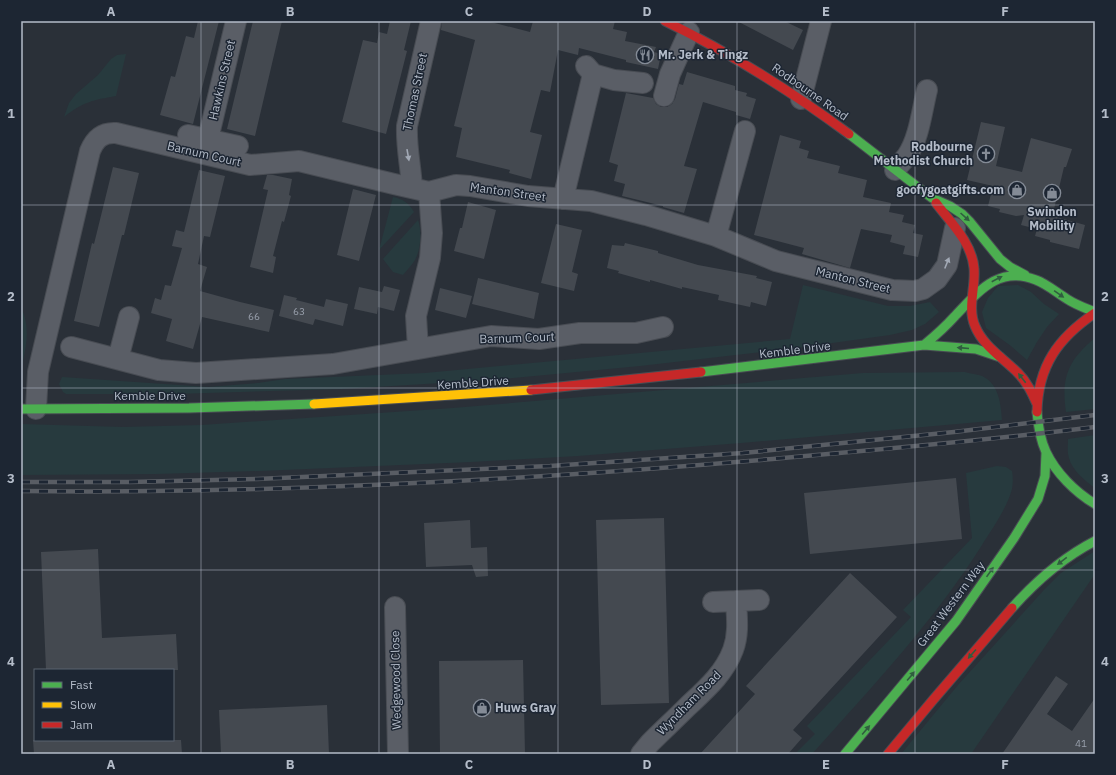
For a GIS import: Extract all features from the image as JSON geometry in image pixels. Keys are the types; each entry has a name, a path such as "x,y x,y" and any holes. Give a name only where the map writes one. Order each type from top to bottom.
{"main road":[{"name":"Rodbourne Road","path":"665,21 729,54 801,99 932,198 951,206 965,216 998,258 1008,266 1044,284 1071,302 1095,312"},
{"name":"Rodbourne Road","path":"932,198 966,242 972,258 974,269 973,315 975,326 1000,357 1022,378 1031,391 1037,404"},
{"path":"924,345 950,322 973,295 984,287 1003,276 1014,274 1025,275"},
{"path":"1095,312 1070,332 1054,352 1042,375 1037,404 1038,426 1046,453 1057,470 1071,486 1095,504"},
{"name":"Kemble Drive","path":"29,409 280,406 517,392 732,369 924,345 976,349 1000,357"},
{"name":"Great Western Way","path":"846,754 956,621 1014,538 1038,499 1045,476 1046,453"},
{"path":"888,754 980,645 1039,580 1062,560 1082,547 1095,541"}],"street":[{"name":"Hawkins Street","path":"236,21 198,137 238,146"},
{"name":"Thomas Street","path":"420,190 411,169 406,139 407,126 431,21"},
{"path":"801,99 821,21"},
{"path":"664,96 670,74 688,32"},
{"name":"Manton Street","path":"563,199 589,70 614,80 643,83"},
{"path":"895,170 907,156 916,136 927,90"},
{"path":"716,236 746,131"},
{"name":"Barnum Court","path":"29,409 90,152 94,142 101,136 108,133 116,133 250,165 299,161 420,190"},
{"name":"Manton Street","path":"420,190 470,186 528,196 591,201 646,215 716,236 776,261 892,290 915,291 923,289 937,279 947,265 955,228"},
{"path":"418,349 416,316 430,258 432,233 420,190"},
{"path":"118,359 129,317"},
{"name":"Barnum Court","path":"71,347 159,370 196,373 333,364 491,336 539,339 580,333 636,333 663,327"},
{"path":"713,602 759,600"},
{"name":"Wyndham Road","path":"641,754 650,743 712,684 724,668 733,650 736,639 736,601"},
{"name":"Wedgewood Close","path":"395,607 398,754"}],"green space":[{"path":"126,54 116,96 88,102 64,117 69,103 76,94 98,75 111,59 117,55"},
{"path":"393,197 405,202 414,212 379,250"},
{"path":"418,220 420,240 417,256 403,275 393,272 383,259"},
{"path":"803,285 888,306 910,306 930,302 939,312 925,324 912,330 890,335 789,349 640,366 491,380 342,389 174,394 66,394 63,392 59,384 62,377 208,387 285,379 425,373 790,339"},
{"path":"1018,285 1031,292 1044,304 1059,314 1047,327 1027,360 986,328 982,312 988,298 998,286"},
{"path":"21,307 26,323 27,338 21,370"},
{"path":"1095,338 1095,409 1066,412 1065,389 1068,370 1078,354"},
{"path":"965,372 982,376 993,385 1000,402 1002,420 578,456 471,462 260,471 156,474 21,475 21,424 123,427 201,425 453,408 863,373"},
{"path":"1095,435 1095,488 1083,479 1073,467 1068,453 1068,439"},
{"path":"997,466 1006,467 1012,471 1013,480 1010,496 999,518 963,573 944,600 902,653 812,754 795,754 815,734 807,726 911,617 903,610 972,538 966,473"},
{"path":"1095,551 1095,574 971,754 901,754 958,685 1043,591 1061,573"}],"building":[{"path":"198,21 219,21 193,124 160,115 171,76 175,77 186,36 194,38"},
{"path":"253,21 282,21 255,136 227,129"},
{"path":"390,21 411,21 404,50 407,51 386,134 342,122 363,40 377,43 379,32 387,34"},
{"path":"442,21 487,21 530,32 533,21 615,21 613,29 627,32 625,41 656,47 654,52 661,54 658,69 626,62 626,60 579,48 578,55 558,50 550,92 541,90 530,132 542,135 531,179 509,173 510,170 456,157 462,128 454,126 475,40 441,30"},
{"path":"737,21 784,21 803,30 793,50"},
{"path":"687,72 735,86 735,90 747,93 746,96 756,99 750,119 736,115 736,112 703,102 684,166 697,169 684,213 622,196 625,184 614,181 618,165 609,162 626,93 653,98 656,104 661,107 667,107 672,104 675,99 679,84 683,85"},
{"path":"981,122 1005,127 996,166 1022,172 1031,138 1072,149 1066,167 1064,167 1054,209 1039,212 1085,225 1079,249 1050,242 1050,240 1035,236 1037,229 1021,225 1024,215 1016,216 999,212 1000,209 988,206 993,186 967,180"},
{"path":"780,135 801,141 799,148 809,151 807,158 840,166 838,173 867,180 863,197 891,203 889,212 904,215 902,222 915,225 913,233 923,235 918,257 903,254 905,246 890,242 892,235 861,229 850,268 802,254 804,248 754,235"},
{"path":"113,167 139,173 99,327 74,321 92,243 94,244"},
{"path":"199,170 225,176 210,237 204,236 198,264 207,267 200,291 274,310 269,332 202,317 193,349 166,341 172,319 151,313 155,298 161,300 165,285 171,286 182,248 172,246 176,230 184,232"},
{"path":"267,175 292,179 289,195 291,196 284,222 282,221 273,256 276,257 273,273 250,267 268,190 263,189"},
{"path":"353,189 376,195 359,261 337,255"},
{"path":"468,202 496,210 484,259 454,251 460,228 462,228"},
{"path":"556,224 582,230 572,272 578,274 574,291 541,283"},
{"path":"625,243 658,251 658,253 698,265 757,276 756,278 772,282 766,306 751,302 750,307 718,300 719,295 682,287 682,289 650,280 650,282 618,273 619,271 607,268 612,245 624,246"},
{"path":"478,278 539,293 534,319 472,304"},
{"path":"384,286 400,290 394,311 378,307 377,314 354,309 359,287 382,292"},
{"path":"440,288 472,296 466,318 435,310"},
{"path":"284,295 297,298 296,300 324,307 326,299 348,304 343,326 315,319 313,325 279,316"},
{"path":"956,478 962,539 810,554 804,493"},
{"path":"664,518 669,703 601,705 596,520"},
{"path":"470,520 471,548 487,547 488,576 476,577 472,565 426,567 424,523"},
{"path":"98,549 102,638 176,634 178,670 46,669 41,552"},
{"path":"850,573 897,617 793,730 802,738 788,754 700,754 755,694 746,686"},
{"name":"Huws Gray","path":"523,660 525,754 440,754 439,661"},
{"path":"1056,676 1068,684 1047,714 1072,731 1095,698 1095,754 1002,754"},
{"path":"327,705 329,754 221,754 219,710"},
{"path":"33,740 181,740 182,754 34,754"}],"railway":[{"path":"21,482 130,482 257,479 550,466 743,453 954,432 1095,415"},
{"path":"21,491 307,488 498,479 822,455 1095,427"}],"traffic: fast":[{"path":"849,134 932,198 950,206 962,214 1000,259 1010,267 1025,275"},
{"path":"924,345 981,290 1000,278 1023,276 1036,280 1074,303 1095,312"},
{"path":"701,372 924,345 976,349 1000,357"},
{"path":"21,409 189,408 314,404"},
{"path":"1037,412 1041,437 1050,460 1073,488 1095,504"},
{"path":"845,754 956,621 1014,538 1038,499 1045,476 1046,453"},
{"path":"1012,608 1050,571 1071,555 1095,541"}],"traffic: slow":[{"path":"314,404 531,390"}],"traffic: jam":[{"path":"665,21 760,73 849,134"},
{"path":"936,203 960,234 972,259 974,268 972,312 975,326 988,346 1021,376 1037,404"},
{"path":"1037,412 1041,381 1052,355 1070,333 1095,313"},
{"path":"531,390 701,372"},
{"path":"888,754 1012,608"}],"place":[{"name":"Mr. Jerk & Tingz","path":"645,55"},
{"name":"Rodbourne Methodist Church","path":"986,154"},
{"name":"goofygoatgifts.com","path":"1017,190"},
{"name":"Swindon Mobility","path":"1052,193"},
{"name":"Huws Gray","path":"482,708"}]}
